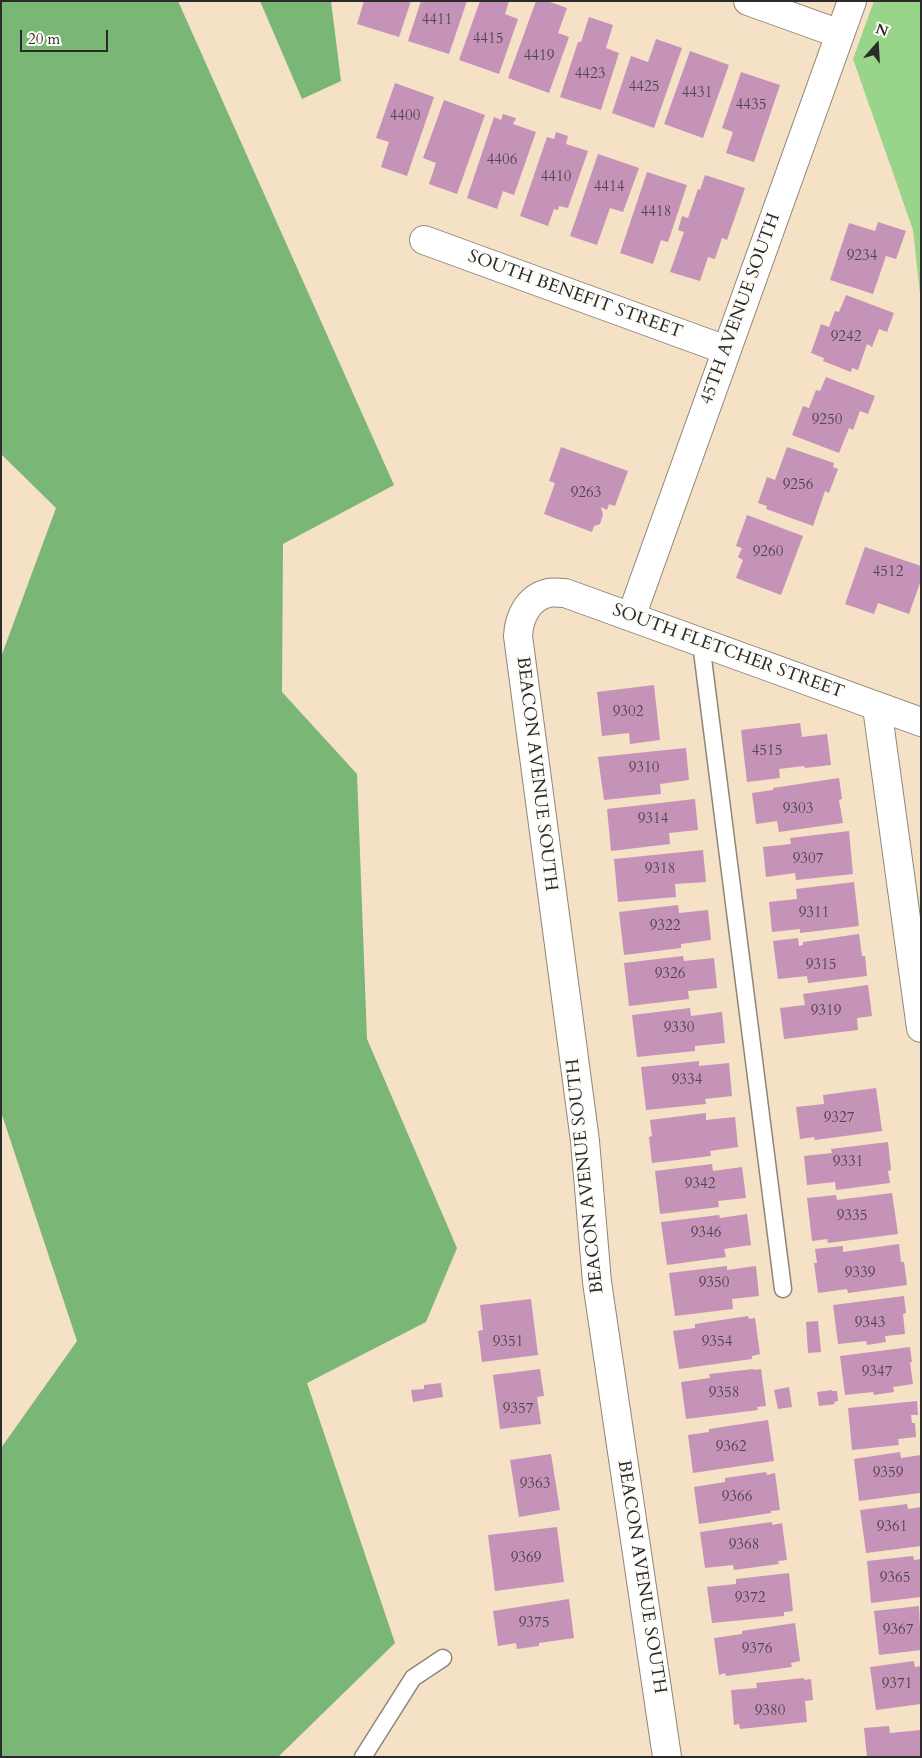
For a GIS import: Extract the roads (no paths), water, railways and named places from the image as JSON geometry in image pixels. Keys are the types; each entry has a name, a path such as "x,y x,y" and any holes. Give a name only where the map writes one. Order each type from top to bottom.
{"street":[{"path":"748,1 840,34"},
{"name":"45TH AVENUE SOUTH","path":"631,617 852,1"},
{"name":"SOUTH BENEFIT STREET","path":"424,240 726,350"},
{"name":"SOUTH FLETCHER STREET","path":"535,599 549,593 564,593 921,722"},
{"name":"BEACON AVENUE SOUTH","path":"535,599 522,613 518,636 584,1141 597,1282 667,1757"},
{"path":"878,707 921,1028"}],"lane":[{"path":"701,643 783,1289"},
{"path":"363,1757 413,1678 443,1658"}]}
